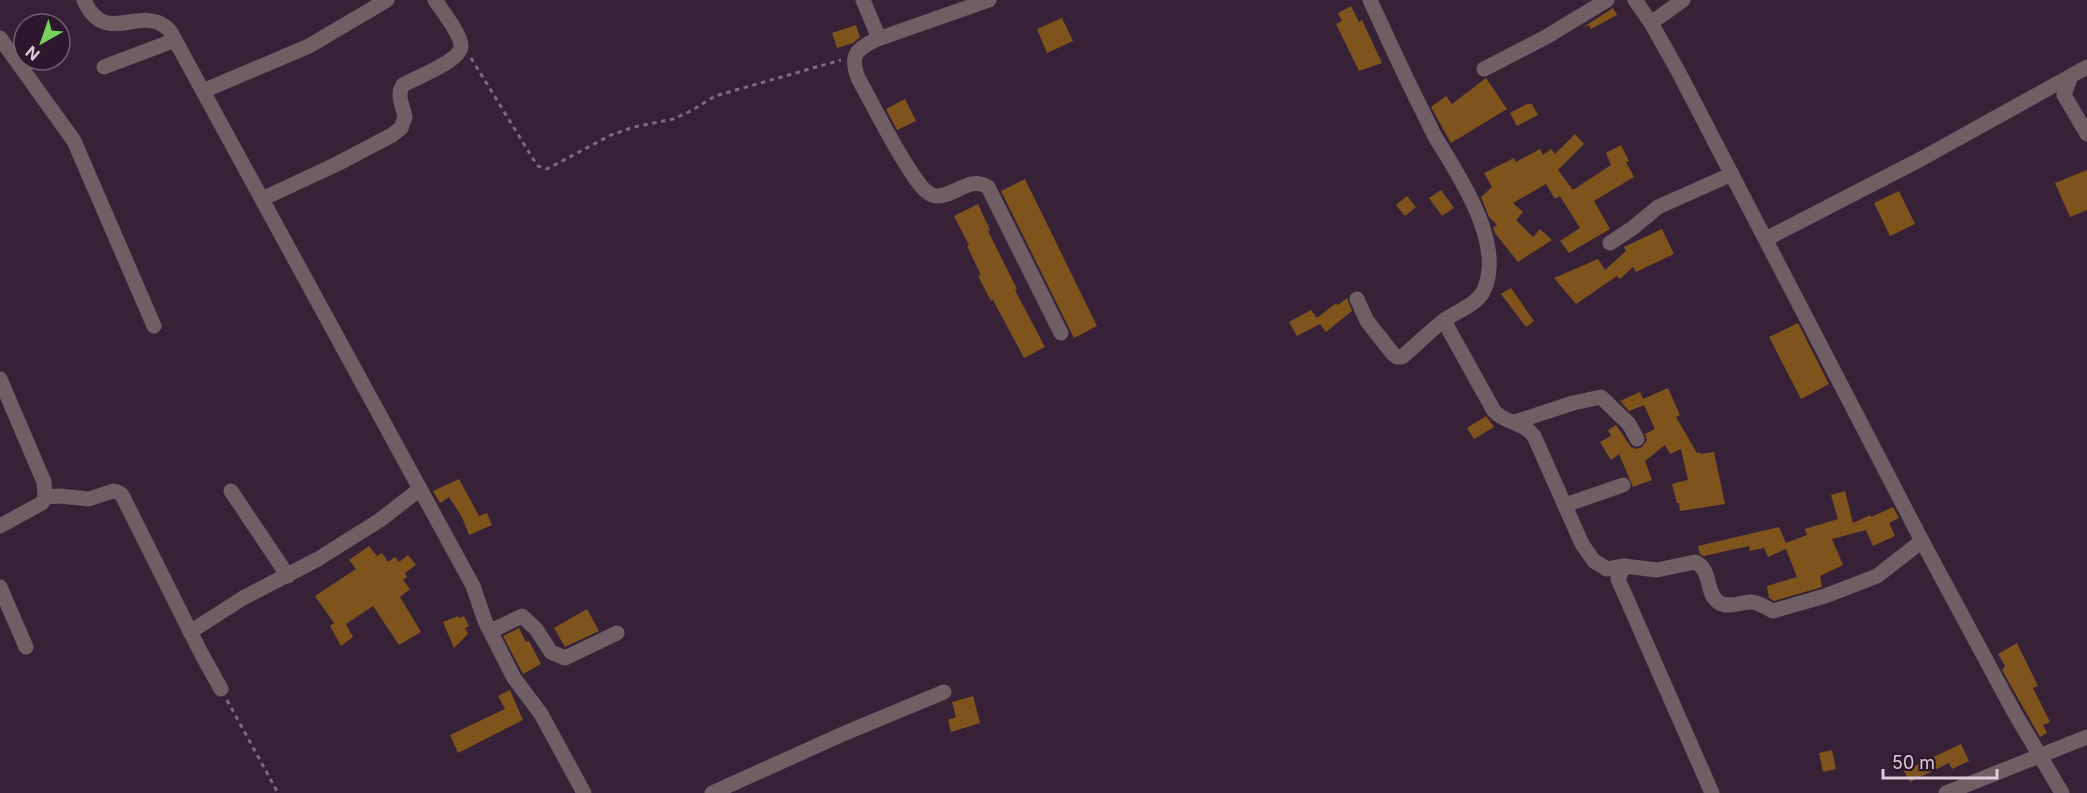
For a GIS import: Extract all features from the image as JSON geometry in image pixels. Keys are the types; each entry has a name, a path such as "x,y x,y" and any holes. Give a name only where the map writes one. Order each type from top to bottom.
{"street":[{"path":"84,0 90,13 98,21 109,24 156,22 168,29 176,40 473,586 484,621 514,678 541,714 584,793"},
{"path":"203,91 309,46 387,0"},
{"path":"262,200 392,135 405,123 399,90 403,85 459,54 461,44 435,0"},
{"path":"863,0 879,38"},
{"path":"989,0 879,38 858,50 853,66 909,168 928,193 934,196 941,195 975,183 982,183 988,187 1061,333"},
{"path":"1357,299 1367,321 1397,357 1404,356 1444,321 1474,302 1481,294 1489,265 1482,225 1474,207 1452,162 1422,110 1370,0"},
{"path":"1484,69 1546,37 1607,0"},
{"path":"1635,0 1651,23 1922,541 2061,793"},
{"path":"1651,23 1683,0"},
{"path":"0,39 74,141 154,326"},
{"path":"104,68 176,40"},
{"path":"1766,239 1921,159 2087,67"},
{"path":"2071,76 2064,95 2087,134"},
{"path":"1610,243 1658,207 1732,174"},
{"path":"1444,321 1494,411 1502,418 1515,422 1528,430 1534,436 1582,544 1594,561 1606,569 1624,566 1657,570 1695,562 1700,564 1704,570 1718,602 1724,605 1754,602 1773,611 1825,596 1877,576 1922,541"},
{"path":"0,379 44,483 45,497 42,503 0,526"},
{"path":"1515,422 1601,397 1629,424 1637,439"},
{"path":"1564,505 1623,485"},
{"path":"190,632 243,598 318,559 380,520 420,489"},
{"path":"231,490 288,576"},
{"path":"45,497 89,499 113,492 122,495 221,689"},
{"path":"1624,566 1618,579 1712,793"},
{"path":"0,587 26,647"},
{"path":"491,631 522,616 539,633 548,650 565,658 617,633"},
{"path":"712,793 845,733 944,692"},
{"path":"1946,793 2087,737"}],"path":[{"path":"461,44 535,162 538,166 547,169 611,135 634,127 673,119 692,111 715,96 825,63 854,57"},
{"path":"221,689 278,793"}],"building":[{"path":"1351,6 1359,22 1362,20 1382,63 1359,71 1336,24 1342,21 1338,13"},
{"path":"1613,8 1617,15 1591,29 1589,25 1582,28"},
{"path":"1062,18 1073,41 1047,53 1037,29"},
{"path":"856,25 860,37 853,43 837,48 832,33"},
{"path":"1486,78 1507,109 1451,143 1431,107 1446,96 1452,104"},
{"path":"905,99 916,121 897,130 886,109"},
{"path":"1527,104 1532,104 1538,115 1517,126 1510,113"},
{"path":"1575,134 1584,144 1558,170 1573,190 1611,165 1606,153 1621,145 1634,177 1594,201 1610,229 1569,253 1560,241 1580,228 1560,196 1555,199 1546,184 1513,203 1523,212 1516,220 1533,237 1540,229 1552,240 1518,262 1495,233 1493,228 1497,225 1489,217 1481,197 1492,187 1484,173 1514,158 1516,162 1540,149 1543,155 1551,149 1555,154"},
{"path":"2087,170 2087,210 2070,217 2055,183"},
{"path":"1025,179 1097,326 1074,338 1001,191"},
{"path":"1441,190 1454,208 1442,216 1429,198"},
{"path":"1899,191 1915,224 1890,236 1874,203"},
{"path":"1407,196 1416,207 1405,216 1396,205"},
{"path":"978,204 990,230 988,231 1017,289 1015,290 1045,347 1024,358 978,276 981,275 954,216"},
{"path":"1662,229 1674,254 1636,272 1633,267 1620,279 1617,276 1576,304 1554,278 1598,259 1605,270 1626,251 1624,247"},
{"path":"1511,288 1534,321 1526,327 1501,294"},
{"path":"1347,298 1352,311 1326,332 1320,324 1297,336 1289,322 1311,310 1317,318 1336,303 1338,305"},
{"path":"1798,323 1829,384 1801,399 1769,337"},
{"path":"1668,388 1680,415 1676,417 1697,453 1714,452 1725,504 1680,511 1672,484 1688,480 1681,449 1670,454 1665,445 1645,461 1652,480 1633,487 1619,454 1611,460 1600,442 1611,436 1608,430 1616,425 1631,447 1636,449 1642,447 1647,440 1645,434 1655,429 1644,405 1629,411 1620,401 1640,392 1643,399"},
{"path":"1486,416 1494,427 1474,439 1467,428"},
{"path":"459,479 479,516 487,513 492,525 469,535 462,517 449,497 440,503 433,491"},
{"path":"1845,491 1853,523 1893,507 1899,518 1889,523 1895,536 1873,546 1866,530 1832,539 1843,565 1820,576 1822,587 1774,601 1769,598 1767,586 1797,577 1786,549 1768,557 1764,548 1750,551 1749,546 1704,556 1700,554 1698,546 1779,527 1786,543 1807,535 1805,529 1838,519 1831,495"},
{"path":"369,546 377,556 382,553 388,562 395,557 399,562 408,555 416,565 405,573 407,577 403,580 410,589 400,597 421,632 399,645 373,606 346,624 353,637 341,646 330,626 334,623 315,596 356,569 349,560"},
{"path":"587,609 599,631 565,647 554,628"},
{"path":"458,616 459,618 464,616 469,626 465,628 468,634 454,648 443,622"},
{"path":"519,628 541,664 523,674 503,636"},
{"path":"2017,643 2038,686 2033,688 2050,722 2043,725 2047,733 2040,737 2002,670 2005,666 1998,654"},
{"path":"510,690 523,720 458,753 450,735 505,709 498,696"},
{"path":"973,696 980,723 951,732 948,720 956,717 952,702"},
{"path":"1961,744 1969,761 1952,769 1949,763 1910,782 1904,771"},
{"path":"1832,750 1836,769 1823,772 1819,753"}]}
